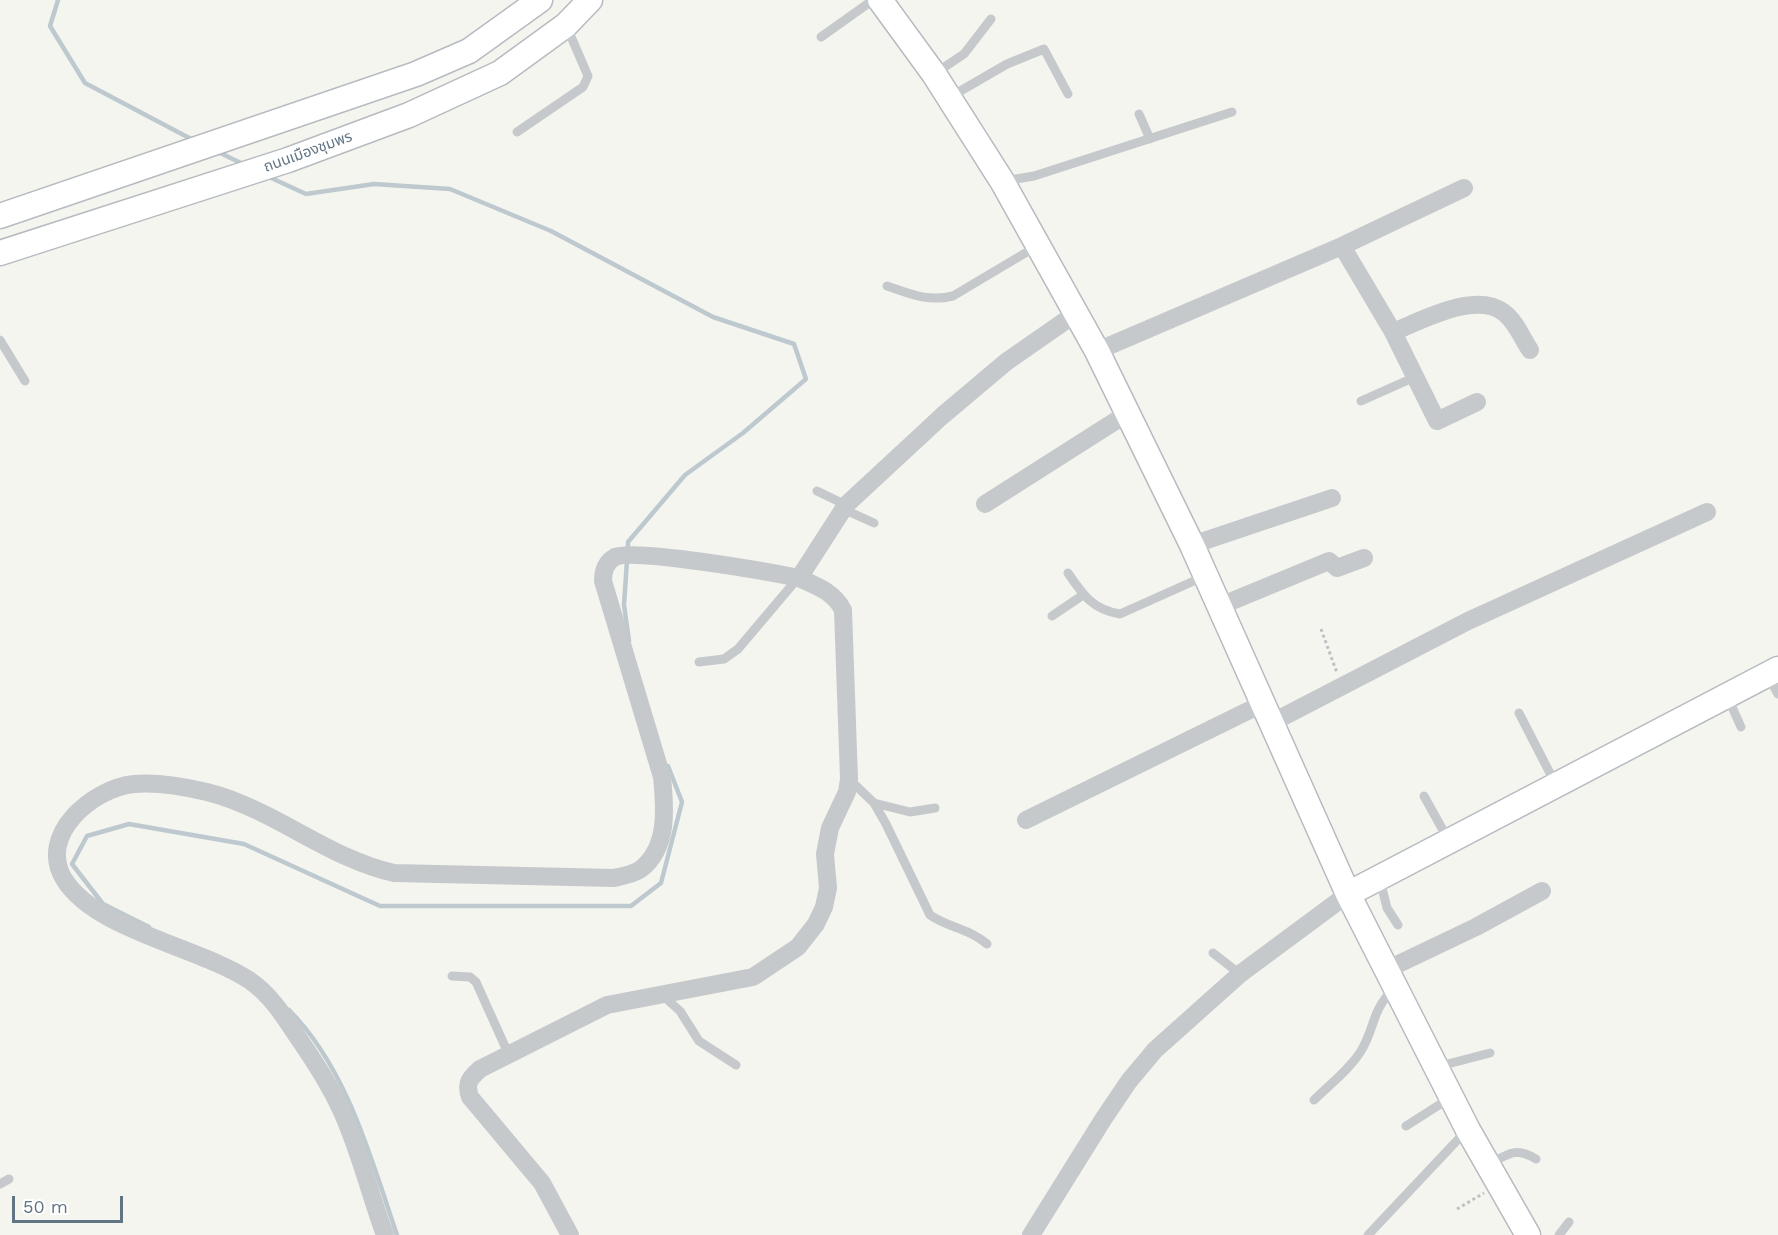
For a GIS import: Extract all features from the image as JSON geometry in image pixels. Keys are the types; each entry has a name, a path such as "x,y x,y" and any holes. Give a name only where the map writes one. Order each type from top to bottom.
{"street":[{"path":"0,216 416,74 469,51 540,0"},
{"name":"ถนนเมืองชุมพร","path":"0,253 288,160 409,115 500,73 566,26 591,0"},
{"path":"880,0 934,74 1002,181 1097,351 1192,546 1269,712 1348,894 1468,1130 1528,1235"},
{"path":"1097,351 1342,246 1464,188"},
{"path":"1342,246 1393,332 1437,421 1477,402"},
{"path":"1393,332 1452,309 1468,304 1479,305 1502,311 1530,350"},
{"path":"799,578 845,507 942,416 990,375 1075,314"},
{"path":"985,504 1128,413"},
{"path":"1192,546 1332,498"},
{"path":"1026,820 1269,712 1341,686 1468,621 1707,512"},
{"path":"385,1235 349,1128 320,1072 278,1007 252,982 233,970 122,923 82,901 64,880 56,863 58,842 72,817 103,792 134,784 207,792 247,806 369,868 394,873 614,878 639,870 649,861 662,836 666,811 662,777 603,580 603,571 609,561 617,556 646,555 799,578 827,591 838,599 843,610 849,779 847,792 830,828 825,854 828,888 824,907 816,924 798,948 753,977 698,990 660,994 607,1005 508,1053 480,1069 470,1078 467,1087 470,1097 542,1183 570,1235"},
{"path":"1220,606 1329,561 1337,568 1364,558"},
{"path":"1031,1235 1129,1081 1155,1050 1240,974 1348,894 1727,696 1774,679"},
{"path":"1392,977 1542,891"}],"lane":[{"path":"821,37 873,0"},
{"path":"934,74 964,54 978,39 991,19"},
{"path":"517,132 583,87 588,76 566,26"},
{"path":"948,98 1007,64 1044,50 1068,94"},
{"path":"1002,181 1034,176 1232,112"},
{"path":"1139,114 1150,139"},
{"path":"887,286 920,298 938,300 953,296 1037,246"},
{"path":"0,340 25,381"},
{"path":"1361,401 1415,377"},
{"path":"817,491 874,523"},
{"path":"1068,573 1083,595 1105,611 1120,614 1206,576"},
{"path":"699,662 724,659 738,649 799,578"},
{"path":"1052,616 1083,595"},
{"path":"1727,696 1741,727"},
{"path":"1519,713 1556,784"},
{"path":"849,779 874,803 930,915 939,921 974,934 987,944"},
{"path":"1424,796 1449,841"},
{"path":"874,803 910,812 935,808"},
{"path":"1379,878 1387,908 1398,925"},
{"path":"1213,953 1240,974"},
{"path":"452,976 470,977 476,982 508,1053"},
{"path":"1314,1100 1360,1053 1392,977"},
{"path":"660,994 680,1011 699,1041 736,1065"},
{"path":"1436,1067 1490,1053"},
{"path":"1406,1125 1452,1097"},
{"path":"1368,1235 1468,1130"},
{"path":"1493,1174 1514,1150 1525,1152 1536,1159"},
{"path":"1559,1235 1569,1222"}],"path":[{"path":"1321,629 1341,686"},
{"path":"1457,1209 1493,1174"}],"waterway":[{"path":"58,0 50,26 85,83 195,141"},
{"path":"216,151 243,164"},
{"path":"267,176 306,194 374,184 450,189 551,231 713,317 794,344 806,379 743,433 685,475 628,542 628,551"},
{"path":"627,560 624,605 629,641"},
{"path":"149,927 103,904 72,864 87,836 129,824 244,844 380,906 631,906 661,883 682,802 668,766"},
{"path":"289,1010 327,1059 342,1087 367,1146 397,1235"}]}
